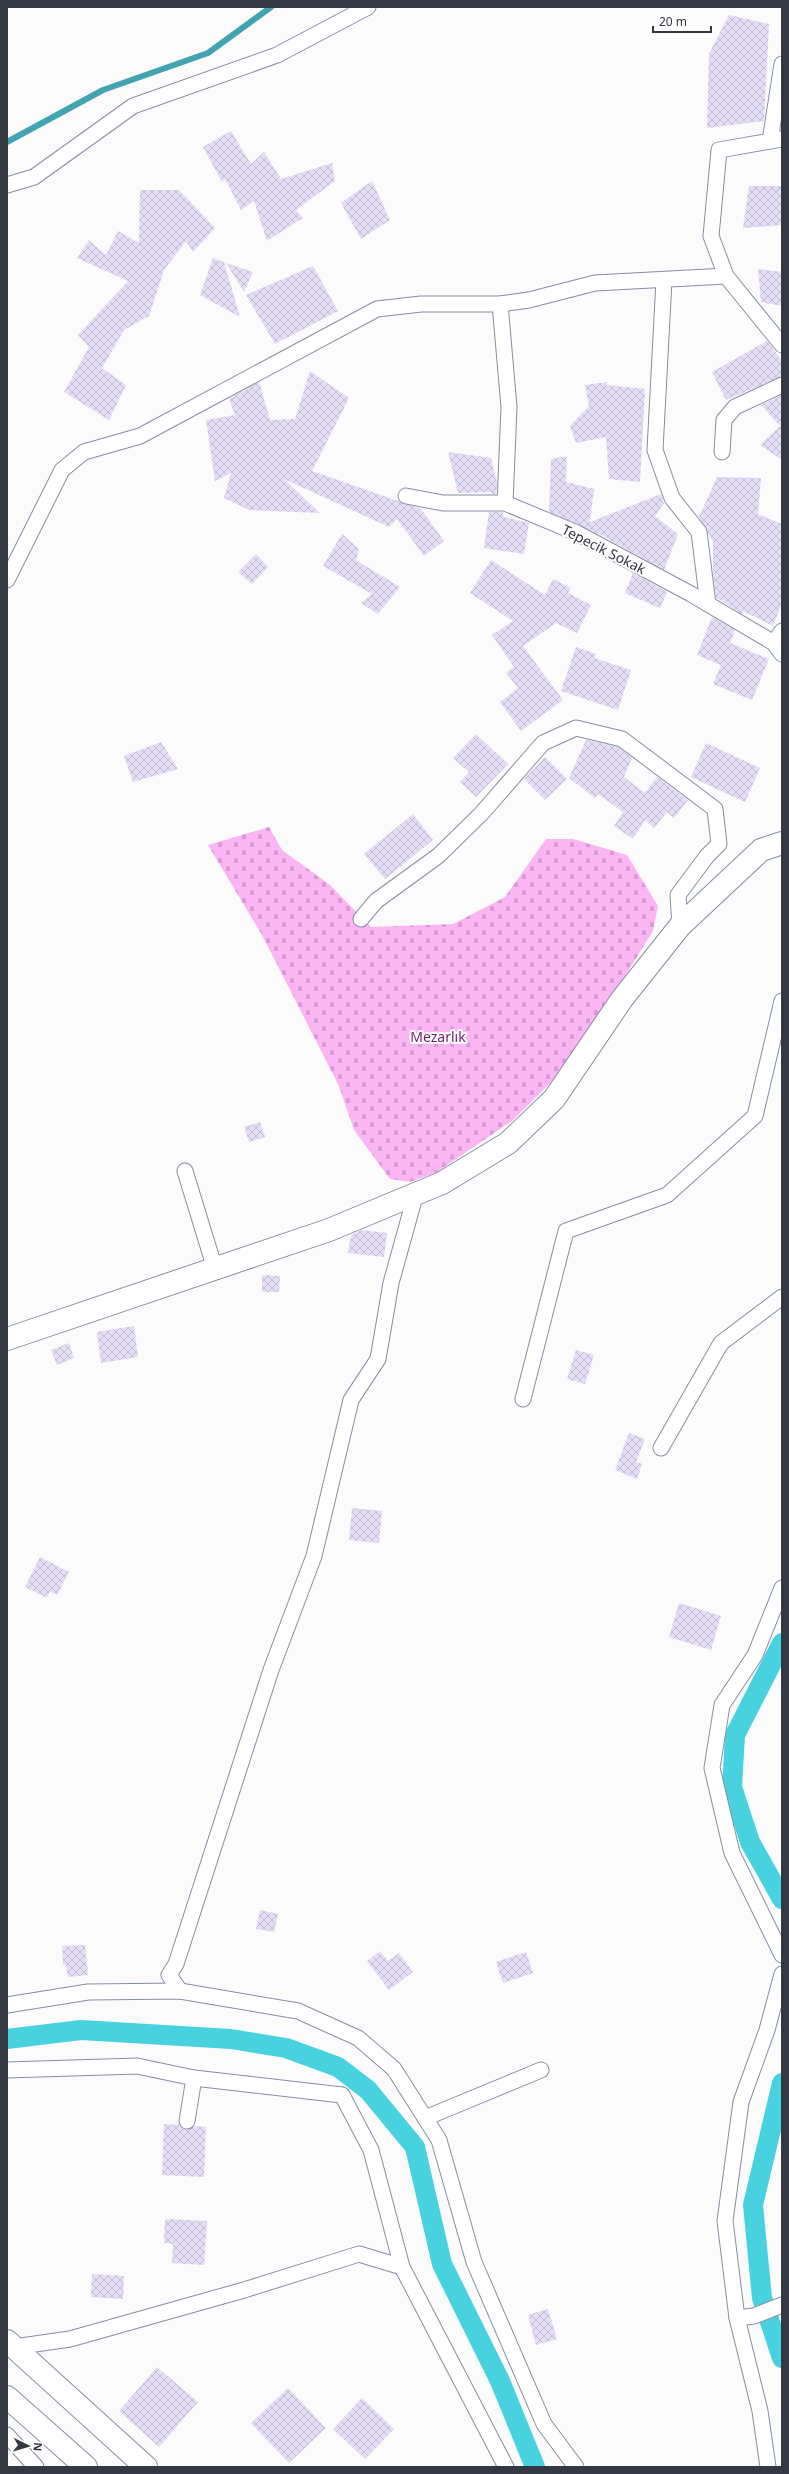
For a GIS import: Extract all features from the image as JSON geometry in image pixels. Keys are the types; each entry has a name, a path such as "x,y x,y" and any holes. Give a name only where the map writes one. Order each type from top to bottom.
{"main road":[{"path":"7,1338 329,1230 442,1183 508,1143 554,1099 622,999 680,926 761,850 782,843"},
{"path":"11,2344 146,2467"},
{"path":"7,2397 86,2467"}],"street":[{"path":"7,185 34,178 133,106 277,55 368,7"},
{"path":"782,64 776,140 719,150 711,236 726,276 782,345"},
{"path":"7,580 62,470 84,452 140,436 377,309 421,304 500,304 529,300 595,283 726,276"},
{"path":"664,280 655,450 672,498 699,532 708,604"},
{"path":"500,304 508,407 505,503"},
{"path":"722,452 724,420 735,407 782,385"},
{"name":"Tepecik Sokak","path":"406,496 443,503 505,503 577,533 779,643"},
{"path":"361,919 376,901 438,856 481,814 543,743 576,728 622,739 715,809 720,844 707,856 678,895 680,926"},
{"path":"523,1399 566,1231 667,1195 756,1116 782,1001"},
{"path":"185,1171 215,1268"},
{"path":"180,1991 169,1975 176,1964 271,1670 314,1556 352,1400 378,1359 391,1283 416,1193"},
{"path":"661,1448 721,1343 782,1297"},
{"path":"782,1588 755,1654 722,1705 712,1768 732,1853 782,1955"},
{"path":"768,2467 760,2411 737,2318 725,2221 741,2102 767,2030 782,1974"},
{"path":"7,2005 88,1992 180,1991 298,2011 358,2038 394,2069 439,2140 474,2262 544,2424 576,2467"},
{"path":"7,2070 137,2066 194,2078 342,2095 371,2150 402,2267 506,2467"},
{"path":"425,2118 541,2070"},
{"path":"187,2121 194,2078"},
{"path":"11,2344 70,2339 244,2290 359,2254 402,2267"},
{"path":"737,2318 754,2316 779,2305"},
{"path":"7,2435 36,2467"}],"green space":[{"name":"Mezarlık","path":"269,827 282,850 330,885 371,927 453,924 505,897 546,839 573,839 627,855 658,906 653,931 573,1060 512,1121 437,1172 410,1182 390,1179 354,1130 338,1084 262,935 208,845"}],"building":[{"path":"729,15 769,24 764,121 707,128 709,54"},
{"path":"231,131 251,164 264,152 281,179 332,163 335,181 296,210 303,218 267,241 254,201 241,210 225,179 222,182 203,147"},
{"path":"372,181 390,220 361,239 341,203"},
{"path":"749,186 782,186 782,225 743,228"},
{"path":"140,190 179,190 215,228 193,252 186,241 164,270 149,316 124,330 102,368 126,385 109,420 64,392 89,347 78,335 128,281 77,258 89,240 106,255 118,231 139,243"},
{"path":"213,258 224,262 240,317 200,295"},
{"path":"226,263 253,272 244,292"},
{"path":"313,266 338,311 275,344 246,295"},
{"path":"758,269 782,272 782,306 761,302"},
{"path":"767,341 782,361 782,376 726,400 712,372"},
{"path":"310,371 349,398 312,471 421,509 444,541 424,556 397,519 389,527 284,479 320,513 249,510 224,498 231,473 215,481 206,420 235,415 229,399 259,382 270,420 295,419"},
{"path":"607,382 607,385 645,389 640,482 609,479 606,437 576,443 570,426 589,406 585,385"},
{"path":"782,395 782,460 760,445 780,426 761,405"},
{"path":"448,452 491,458 497,483 496,494 492,494 492,492 458,493"},
{"path":"567,456 566,482 594,489 590,522 661,494 664,503 655,516 678,534 664,570 603,536 549,512 551,459"},
{"path":"717,477 761,478 758,514 782,524 782,603 773,626 743,611 742,614 716,597 713,571 713,542 699,517"},
{"path":"489,512 503,512 504,517 529,523 524,554 484,548"},
{"path":"342,534 359,549 356,560 400,587 378,614 361,603 372,594 323,566"},
{"path":"256,554 268,567 252,584 238,572"},
{"path":"491,560 545,595 553,579 571,588 568,593 591,605 577,633 556,623 523,646 563,700 521,731 500,702 518,688 506,673 514,667 492,635 513,621 470,593"},
{"path":"633,573 667,592 660,608 625,593"},
{"path":"712,617 735,630 730,643 769,659 752,700 713,684 721,665 697,655"},
{"path":"576,647 596,654 594,658 631,670 618,710 561,691"},
{"path":"476,734 508,764 476,797 460,782 469,772 453,758"},
{"path":"586,740 618,747 632,758 624,777 645,793 657,777 688,800 674,818 667,812 654,828 645,820 633,839 614,826 623,812 598,794 595,798 569,778"},
{"path":"161,742 178,769 133,782 124,756"},
{"path":"706,743 760,768 745,802 691,777"},
{"path":"545,757 567,779 545,800 524,779"},
{"path":"413,814 433,840 385,879 364,854"},
{"path":"260,1122 265,1137 249,1142 244,1127"},
{"path":"362,1230 387,1233 384,1257 348,1253 351,1235"},
{"path":"262,1275 280,1276 279,1292 262,1292"},
{"path":"134,1326 138,1357 101,1363 97,1332"},
{"path":"69,1343 74,1358 57,1365 51,1350"},
{"path":"576,1350 594,1355 585,1384 567,1379"},
{"path":"629,1433 645,1439 636,1462 642,1464 637,1479 615,1470"},
{"path":"352,1508 382,1511 379,1543 349,1540"},
{"path":"40,1557 69,1572 57,1595 50,1591 47,1598 25,1587"},
{"path":"679,1603 721,1616 711,1650 669,1637"},
{"path":"260,1910 278,1914 274,1932 256,1929"},
{"path":"85,1945 88,1975 68,1977 66,1965 63,1965 62,1946"},
{"path":"380,1951 388,1961 399,1953 413,1972 389,1990 367,1961"},
{"path":"526,1952 533,1973 503,1983 496,1962"},
{"path":"164,2124 179,2125 186,2130 194,2126 206,2127 204,2177 162,2175"},
{"path":"165,2219 207,2221 204,2265 172,2263 173,2244 164,2243"},
{"path":"92,2274 124,2276 123,2299 91,2297"},
{"path":"548,2309 557,2339 536,2345 528,2315"},
{"path":"157,2367 198,2402 159,2447 119,2411"},
{"path":"288,2388 326,2428 289,2463 251,2423"},
{"path":"362,2398 394,2429 365,2459 333,2429"}],"waterway":[{"path":"7,142 103,90 208,53 271,7"},
{"path":"782,1643 735,1735 732,1787 750,1842 782,1899"},
{"path":"7,2039 81,2030 231,2039 286,2048 338,2067 368,2090 415,2147 442,2264 500,2381 535,2467"},
{"path":"782,2083 753,2205 762,2298 782,2358"}]}
